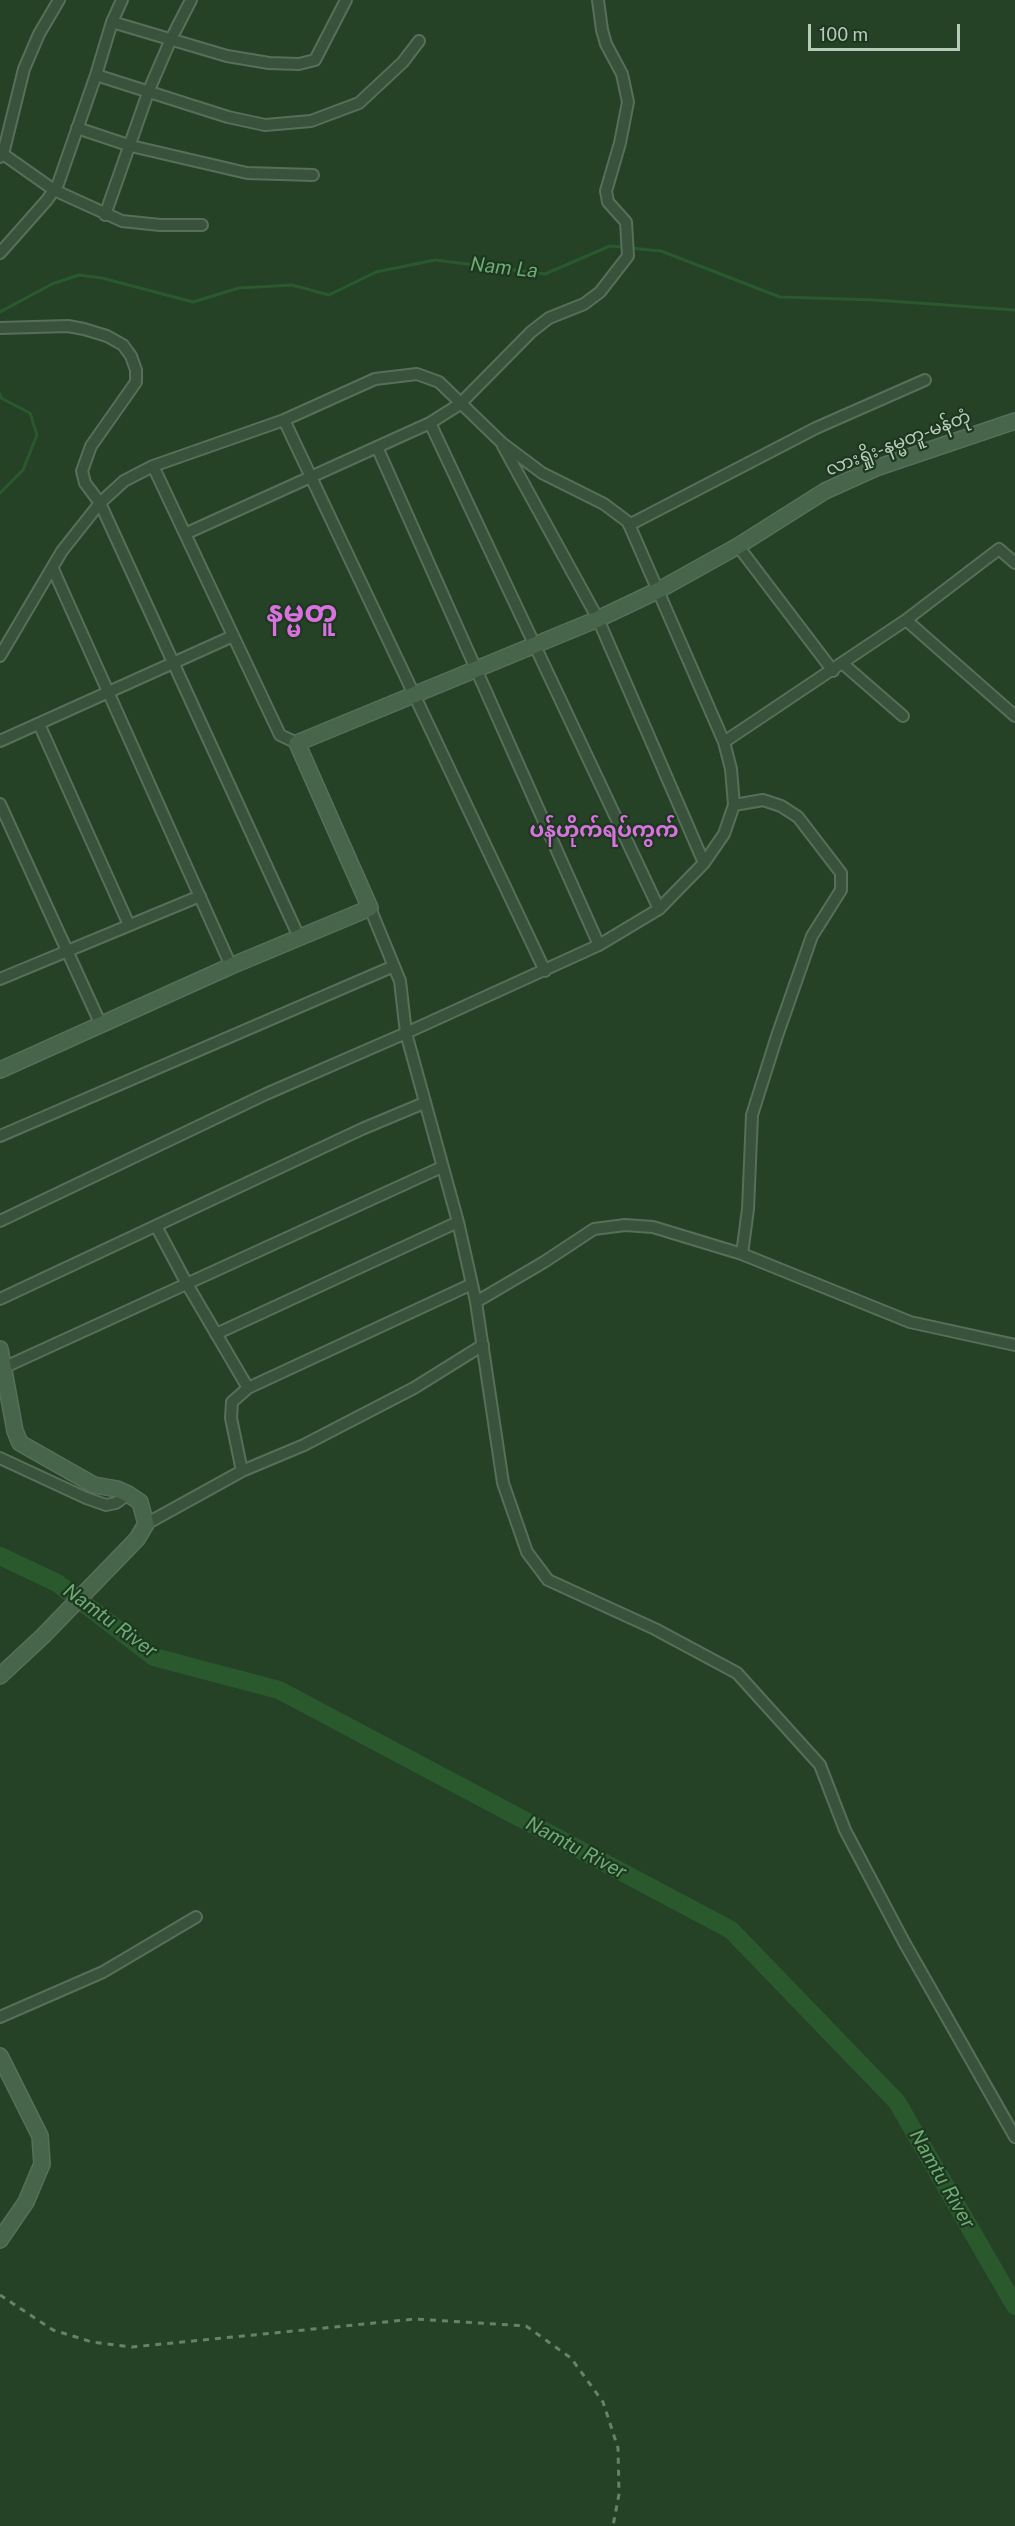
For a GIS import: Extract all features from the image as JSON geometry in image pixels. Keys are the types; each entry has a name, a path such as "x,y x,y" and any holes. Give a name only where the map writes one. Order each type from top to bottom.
{"main road":[{"name":"လားရှိုး-နမ္မတူ-မန်တုံ","path":"297,743 598,619 658,590 738,546 825,491 876,468 1015,421"},
{"path":"0,1070 231,966 370,908 297,743"},
{"path":"0,1349 15,1431 20,1443 94,1485 117,1489 128,1494 140,1502 146,1524 137,1539 43,1636 0,1676"},
{"path":"0,2056 40,2136 42,2164 26,2202 0,2240"}],"street":[{"path":"59,0 39,34 24,69 1,154 54,190 122,222 202,225"},
{"path":"0,253 48,200 54,190 96,75 112,22 122,0"},
{"path":"105,215 149,90 191,0"},
{"path":"112,22 227,56 269,63 299,64 315,60 346,0"},
{"path":"187,533 430,423 460,404 531,332 549,318 584,304 600,292 628,254 626,222 608,202 606,191 620,142 628,102 622,74 606,44 598,0"},
{"path":"96,75 228,117 265,125 311,121 359,103 403,62 419,41"},
{"path":"77,128 131,146 247,173 313,175"},
{"path":"0,328 68,326 84,329 107,336 123,345 131,356 136,370 136,382 91,446 82,471 85,483 100,503 299,937"},
{"path":"0,656 62,551 100,503 124,481 153,466 284,420 375,380 417,375 439,382 502,443 543,473 604,504 629,525 724,742 731,769 734,805 724,834 704,863 659,909 599,945 266,1094 0,1221"},
{"path":"629,525 816,428 925,380"},
{"path":"284,420 545,971"},
{"path":"430,423 659,909"},
{"path":"502,443 598,619 704,863"},
{"path":"377,447 599,945"},
{"path":"153,466 187,533 280,735 297,743"},
{"path":"738,546 837,667 903,716"},
{"path":"724,742 906,620 999,549 1015,563"},
{"path":"52,569 231,966"},
{"path":"906,620 1015,716"},
{"path":"0,741 233,636"},
{"path":"39,724 129,925"},
{"path":"734,805 763,800 781,806 798,818 842,873 841,890 812,936 752,1115 748,1209 742,1254"},
{"path":"0,804 101,1025"},
{"path":"0,979 200,896"},
{"path":"370,908 400,981 406,1033 458,1222 476,1302 503,1483 527,1552 548,1580 655,1629 737,1673 820,1765 845,1830 898,1932 1015,2137"},
{"path":"0,1136 394,966"},
{"path":"0,1299 362,1129 424,1103"},
{"path":"5,1367 442,1167"},
{"path":"216,1334 458,1222"},
{"path":"476,1302 594,1229 625,1225 653,1227 742,1254 910,1322 1015,1346"},
{"path":"156,1226 248,1388"},
{"path":"242,1471 231,1418 232,1402 248,1388 472,1284"},
{"path":"146,1524 242,1471 304,1445 414,1388 483,1345"},
{"path":"0,1458 106,1505 116,1503 128,1494"},
{"path":"0,2017 103,1972 196,1917"}],"waterway":[{"name":"Nam La","path":"0,312 52,284 79,275 102,278 193,302 239,288 292,285 329,295 376,272 435,260 545,274 610,246 623,247"},
{"name":"Nam La","path":"630,248 661,251 780,297 875,300 1015,310"},
{"name":"Nam La","path":"0,394 1,398 30,413 37,435 23,470 0,493"},
{"name":"Namtu River","path":"0,1556 57,1583 154,1657 279,1690 731,1930 897,2102 1015,2306"}],"railway":[{"path":"0,2295 53,2330 92,2342 132,2347 415,2319 526,2326 571,2358 603,2402 618,2448 619,2494 613,2526"}],"district":[{"name":"နမ္မတူ","path":"302,613"},
{"name":"ပန်ဟိုက်ရပ်ကွက်","path":"604,831"}]}
